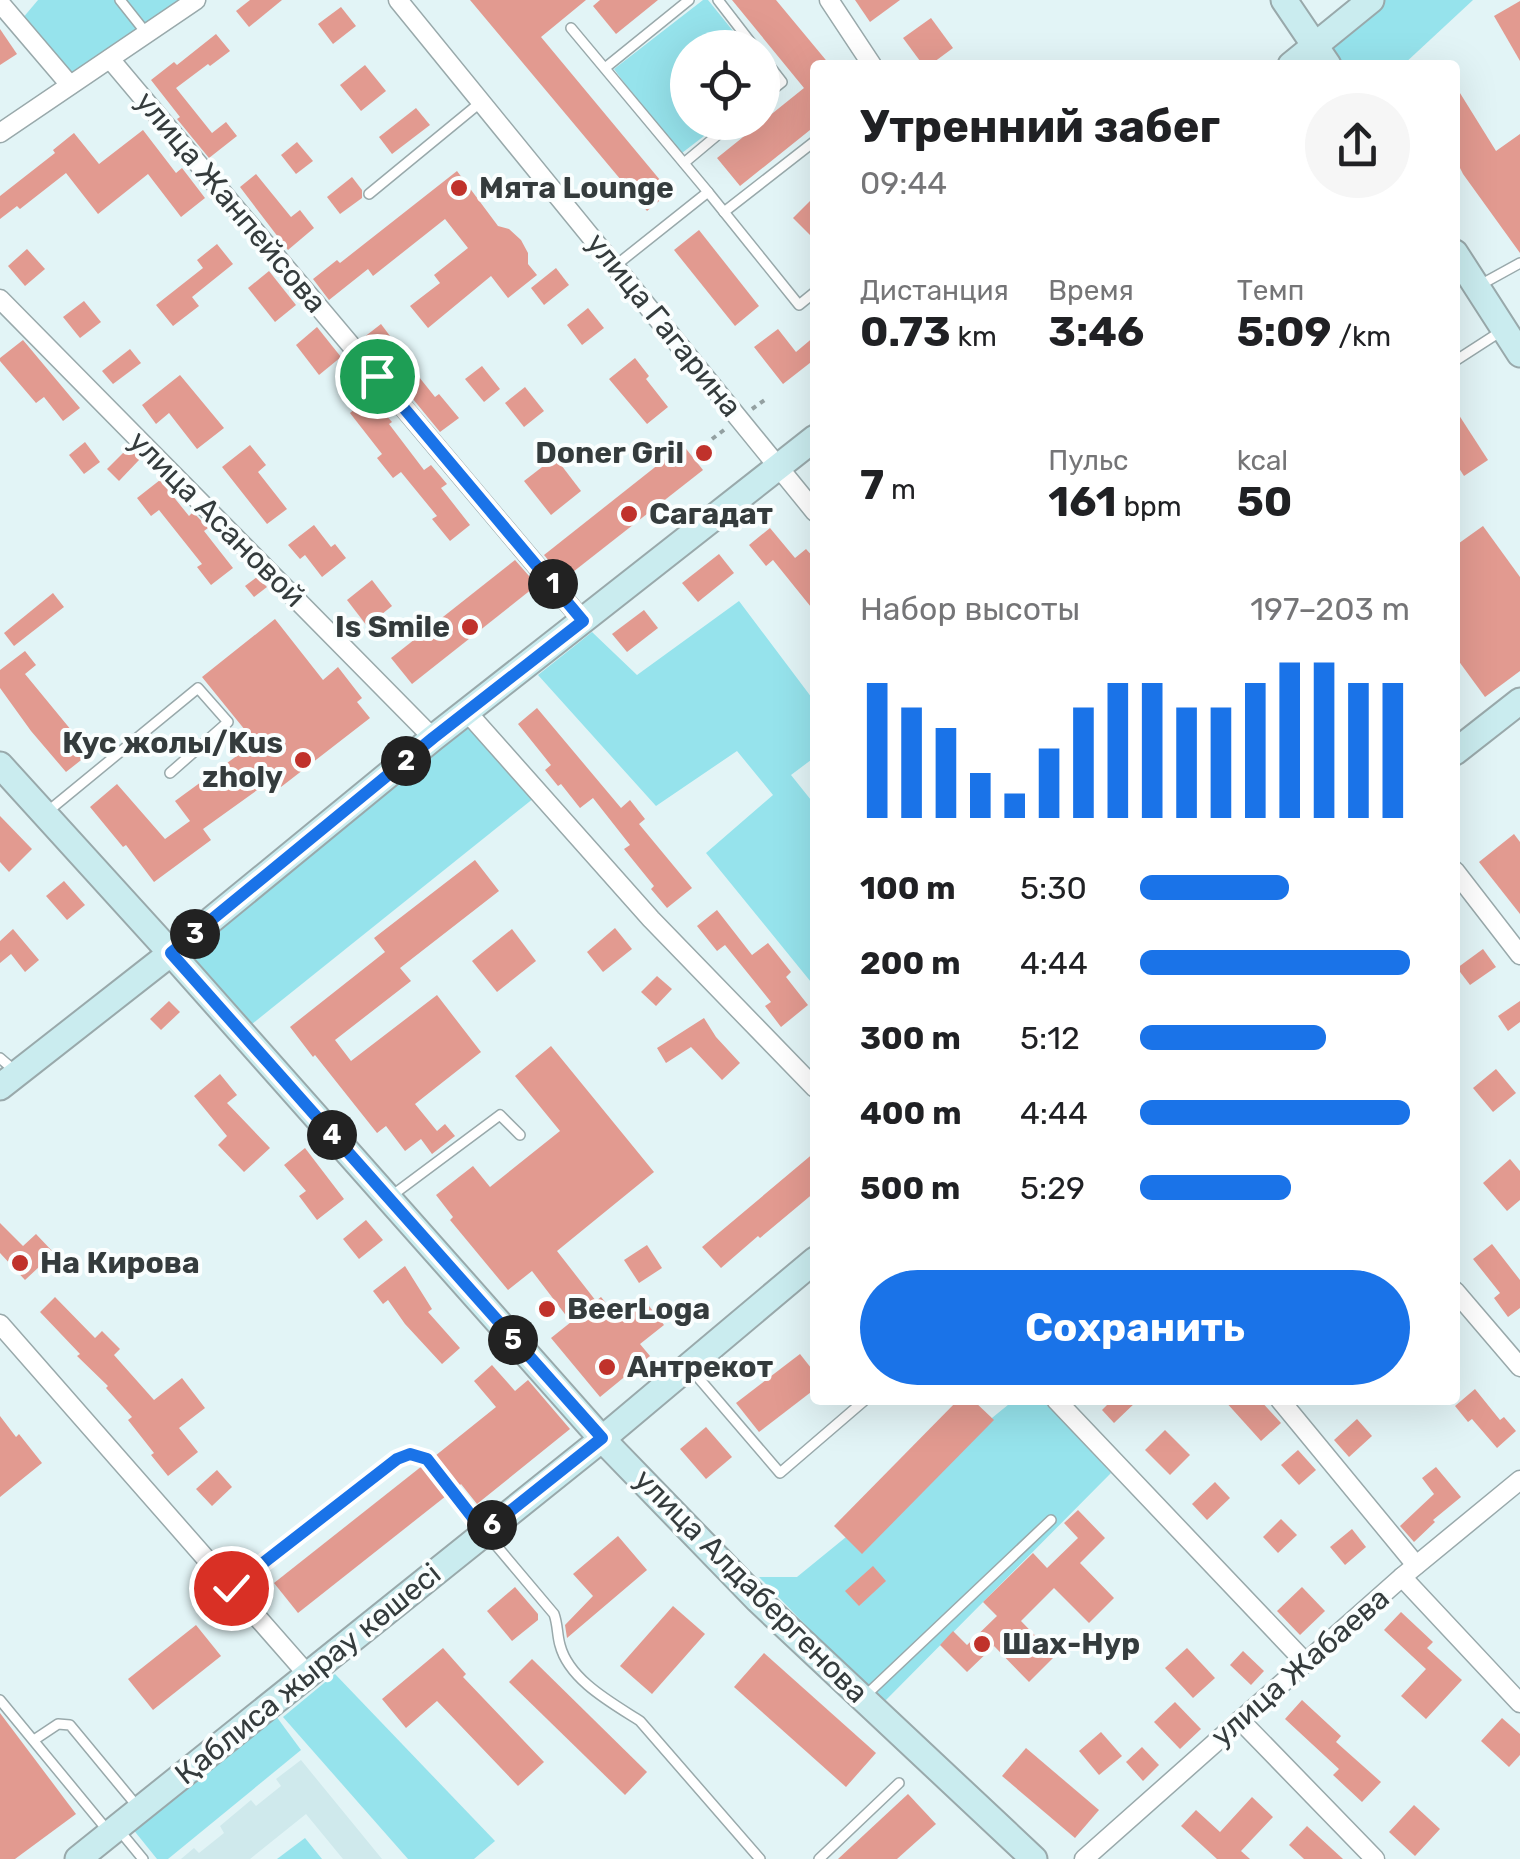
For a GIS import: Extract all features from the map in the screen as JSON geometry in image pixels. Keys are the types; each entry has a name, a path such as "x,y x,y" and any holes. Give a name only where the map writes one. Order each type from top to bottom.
{"street":[{"path":"0,133 196,0"},
{"name":"улица Гагарина","path":"398,0 810,505"},
{"path":"829,0 869,60"},
{"path":"1284,0 1322,56 1371,0"},
{"path":"0,3 70,85"},
{"name":"улица Жанпейсова","path":"110,59 583,621"},
{"path":"1460,260 1520,354"},
{"name":"улица Асановой","path":"0,299 433,738"},
{"path":"6,1072 171,953 433,738 810,442"},
{"path":"1460,741 1520,701"},
{"path":"467,712 651,919 810,1083"},
{"name":"улица Алдабергенова","path":"0,764 602,1438 758,1600 1034,1859"},
{"path":"1460,877 1520,955"},
{"name":"Қаблиса жырау көшесі","path":"78,1859 602,1438 810,1264"},
{"path":"1460,1296 1520,1368"},
{"path":"0,1324 308,1675"},
{"path":"1061,1405 1305,1662"},
{"path":"1284,1405 1409,1571 1520,1703"},
{"name":"улица Жабаева","path":"1084,1859 1409,1571 1520,1480"},
{"path":"1240,1720 1375,1859"}],"lane":[{"path":"120,0 146,34"},
{"path":"604,68 689,0"},
{"path":"718,0 742,30"},
{"path":"572,28 799,305 810,296"},
{"path":"369,194 481,102"},
{"path":"684,163 711,140"},
{"path":"724,212 810,144"},
{"path":"615,266 708,192"},
{"path":"1477,286 1520,263"},
{"path":"1460,357 1504,330"},
{"path":"44,813 198,688 228,722 170,773"},
{"path":"388,1199 500,1114 520,1135"},
{"path":"688,1366 780,1472 859,1405"},
{"path":"231,1588 397,1459 410,1454 427,1459 554,1614 568,1666 640,1721 760,1859"},
{"path":"863,1698 1051,1520"},
{"path":"0,1700 143,1859"},
{"path":"34,1740 58,1724 70,1725 140,1810"},
{"path":"819,1859 899,1783"}],"shaded area":[{"path":"38,0 181,0 71,77 22,19"},
{"path":"703,0 708,0 732,30 670,30 670,140 699,140 678,156 614,69"},
{"path":"1384,0 1473,0 1408,60 1338,60 1327,45"},
{"path":"739,601 810,695 810,761 791,775 810,799 810,981 706,853 773,795 737,751 656,806 538,675 592,632 637,675"},
{"path":"467,726 534,798 252,1024 188,952"},
{"path":"1008,1405 1048,1405 1111,1473 882,1704 759,1577 797,1577"},
{"path":"335,1674 495,1841 474,1859 408,1859 283,1717"},
{"path":"276,1716 301,1750 168,1859 157,1859 132,1828"},
{"path":"301,1760 382,1859 343,1859 306,1814 250,1859 181,1859 194,1848 199,1853 224,1833 220,1826 251,1800 256,1806 281,1786 276,1779"},
{"path":"305,1838 322,1859 277,1859"}],"building":[{"path":"250,0 282,0 249,27 236,11"},
{"path":"470,0 586,0 541,37 670,192 647,211"},
{"path":"600,0 658,0 616,34 593,6"},
{"path":"732,0 776,0 826,60 810,60 810,130 740,186 717,158 739,140 780,140 780,107 804,88 780,59 780,30 757,30"},
{"path":"855,0 900,0 870,22"},
{"path":"1520,1 1520,61 1494,16"},
{"path":"341,7 356,26 333,44 318,24"},
{"path":"931,18 953,48 937,60 919,60 903,38"},
{"path":"0,29 17,54 0,65"},
{"path":"216,34 230,51 176,88 212,133 226,122 237,136 209,158 151,80"},
{"path":"365,65 386,91 361,111 340,85"},
{"path":"1460,93 1496,151 1520,134 1520,253 1463,174"},
{"path":"416,108 430,125 392,154 379,137"},
{"path":"143,130 176,173 182,168 205,198 181,217 148,174 98,214 66,173 20,209 17,206 0,219 0,196 74,133 99,164"},
{"path":"297,142 313,161 296,174 281,155"},
{"path":"457,171 498,226 509,229 521,240 528,253 528,264 537,275 508,298 491,276 428,328 410,306 440,283 434,275 468,248 445,219 373,276 368,269 329,300 313,279 337,260 340,263"},
{"path":"256,174 291,217 300,210 314,228 288,250 240,187"},
{"path":"352,177 362,190 362,198 340,214 327,197"},
{"path":"810,201 810,235 793,218"},
{"path":"699,230 759,306 735,326 674,250"},
{"path":"217,244 233,264 192,297 199,306 173,326 156,305 203,268 197,260"},
{"path":"27,249 45,269 25,286 8,266"},
{"path":"556,268 569,285 544,305 531,288"},
{"path":"269,271 296,305 275,322 248,288"},
{"path":"84,301 101,322 80,338 63,317"},
{"path":"588,308 604,328 582,345 567,325"},
{"path":"381,324 435,397 439,394 459,418 440,432 363,338"},
{"path":"317,327 341,357 319,375 296,345"},
{"path":"778,329 796,352 810,340 810,363 783,384 754,347"},
{"path":"23,340 80,408 63,421 44,397 36,403 0,361"},
{"path":"130,349 141,363 113,384 102,371"},
{"path":"635,358 668,407 647,424 609,379"},
{"path":"482,366 500,389 484,402 465,379"},
{"path":"180,375 224,428 197,449 169,413 156,424 142,405"},
{"path":"525,387 544,411 524,427 505,403"},
{"path":"375,393 390,411 385,414 392,422 389,424 424,470 431,465 447,484 441,488 470,525 450,541 432,519 437,516 401,472 393,478 377,458 382,454 350,413"},
{"path":"1460,417 1488,460 1464,476 1460,470"},
{"path":"85,442 100,462 84,474 69,455"},
{"path":"250,445 266,465 258,472 287,509 267,524 222,467"},
{"path":"683,445 703,470 564,579 544,555"},
{"path":"129,447 140,459 119,481 107,469"},
{"path":"555,457 581,491 551,515 524,481"},
{"path":"160,480 189,516 193,512 208,528 204,531 233,568 211,585 197,567 202,564 159,510 151,516 137,498"},
{"path":"314,525 331,547 335,544 346,558 322,577 305,555 300,559 288,545"},
{"path":"1483,526 1520,577 1520,671 1485,697 1460,663 1460,542"},
{"path":"770,528 795,558 806,549 810,553 810,606 773,560 766,566 749,545"},
{"path":"719,554 734,573 698,602 682,583"},
{"path":"515,560 537,585 412,684 391,658"},
{"path":"257,577 267,587 254,597 245,586"},
{"path":"372,580 392,606 367,626 347,600"},
{"path":"53,593 64,607 14,646 4,633"},
{"path":"644,610 658,628 627,652 612,634"},
{"path":"275,619 323,680 338,667 362,698 357,702 370,718 281,787 274,778 203,829 211,840 154,882 90,807 117,784 165,839 190,821 175,801 249,747 239,734 245,730 202,677"},
{"path":"25,651 36,665 25,674 90,753 66,772 0,688 0,670"},
{"path":"537,708 621,808 630,800 645,819 639,824 692,888 667,908 624,849 630,845 593,798 580,808 545,770 551,765 518,724"},
{"path":"0,816 32,849 9,872 0,862"},
{"path":"1514,834 1520,842 1520,914 1479,862"},
{"path":"475,860 499,891 400,968 411,981 335,1040 351,1061 437,995 481,1052 415,1104 437,1131 445,1124 455,1136 432,1154 421,1139 405,1151 386,1126 377,1133 290,1027 385,952 374,938"},
{"path":"64,881 85,905 67,920 46,896"},
{"path":"717,910 752,955 768,943 791,972 786,977 808,1005 781,1027 765,1006 771,1002 725,945 717,951 697,926"},
{"path":"615,928 632,949 603,972 587,952"},
{"path":"13,929 39,960 25,972 11,954 0,963 0,941"},
{"path":"512,929 536,961 497,992 472,961"},
{"path":"1483,949 1496,967 1470,985 1460,966"},
{"path":"657,976 672,989 656,1006 641,992"},
{"path":"169,1001 180,1012 161,1030 150,1019"},
{"path":"1520,1001 1520,1022 1508,1031 1498,1016"},
{"path":"704,1018 740,1063 722,1080 691,1047 666,1063 657,1048"},
{"path":"551,1046 654,1172 557,1251 596,1301 601,1297 617,1316 642,1297 664,1325 640,1344 650,1356 600,1397 551,1338 571,1322 532,1271 508,1290 450,1220 453,1217 436,1195 473,1166 490,1187 560,1131 515,1076"},
{"path":"1496,1069 1516,1093 1493,1112 1473,1088"},
{"path":"220,1074 237,1095 227,1103 270,1148 244,1172 218,1145 227,1136 194,1096"},
{"path":"305,1148 344,1199 317,1220 299,1196 306,1191 284,1165"},
{"path":"810,1156 810,1196 721,1268 702,1247"},
{"path":"1510,1159 1520,1171 1520,1200 1507,1211 1483,1183"},
{"path":"366,1220 383,1240 359,1259 343,1239"},
{"path":"0,1223 23,1246 36,1234 54,1253 25,1280 0,1253"},
{"path":"1492,1244 1520,1280 1520,1308 1508,1317 1494,1298 1500,1293 1473,1259"},
{"path":"647,1245 662,1268 639,1283 624,1260"},
{"path":"405,1266 432,1309 428,1312 460,1348 442,1364 388,1300 383,1304 373,1291"},
{"path":"55,1297 95,1338 102,1331 120,1349 114,1355 154,1400 182,1378 205,1408 179,1428 198,1452 168,1476 108,1386 40,1312"},
{"path":"800,1354 810,1367 810,1393 759,1432 736,1403"},
{"path":"492,1365 515,1391 528,1380 570,1429 477,1504 435,1456 496,1407 474,1381"},
{"path":"1475,1389 1500,1420 1504,1417 1516,1431 1497,1448 1455,1406"},
{"path":"953,1405 978,1405 994,1420 862,1554 834,1526"},
{"path":"1107,1405 1133,1405 1114,1423 1102,1410"},
{"path":"1229,1405 1265,1405 1281,1423 1261,1441"},
{"path":"0,1416 42,1463 0,1497"},
{"path":"1357,1419 1372,1436 1349,1457 1334,1440"},
{"path":"706,1427 732,1457 706,1479 680,1449"},
{"path":"1165,1430 1190,1455 1170,1475 1145,1450"},
{"path":"1298,1450 1316,1470 1299,1485 1281,1465"},
{"path":"422,1466 446,1496 298,1613 274,1583"},
{"path":"1436,1467 1461,1497 1414,1542 1400,1526 1434,1494 1422,1478"},
{"path":"217,1470 232,1487 212,1506 196,1489"},
{"path":"1215,1482 1230,1498 1207,1520 1192,1504"},
{"path":"1078,1510 1105,1538 1080,1563 1114,1598 1089,1623 1054,1588 1021,1621 1055,1656 1029,1682 994,1646 967,1672 940,1645 953,1631 967,1645 997,1616 983,1602 1033,1553 1047,1568 1078,1538 1064,1523"},
{"path":"1281,1519 1297,1535 1278,1553 1263,1537"},
{"path":"1352,1529 1366,1547 1345,1565 1330,1547"},
{"path":"618,1536 647,1570 567,1638 565,1625 593,1596 573,1574"},
{"path":"873,1566 886,1581 859,1606 845,1591"},
{"path":"515,1587 538,1614 538,1620 512,1641 487,1611"},
{"path":"1302,1587 1325,1611 1300,1635 1277,1611"},
{"path":"673,1606 705,1634 652,1694 620,1666"},
{"path":"1401,1612 1433,1642 1427,1648 1462,1680 1426,1719 1401,1696 1426,1669 1384,1630"},
{"path":"196,1625 221,1656 153,1710 128,1679"},
{"path":"443,1648 466,1674 463,1677 544,1762 518,1786 437,1701 406,1728 382,1699"},
{"path":"1187,1648 1215,1678 1193,1698 1165,1668"},
{"path":"1243,1651 1264,1671 1251,1685 1230,1665"},
{"path":"764,1653 876,1753 846,1787 734,1687"},
{"path":"532,1659 647,1772 625,1795 509,1682"},
{"path":"1302,1700 1341,1736 1336,1742 1381,1782 1362,1802 1333,1775 1339,1769 1285,1719"},
{"path":"1175,1702 1201,1729 1180,1749 1154,1722"},
{"path":"0,1713 76,1814 15,1859 0,1859"},
{"path":"1502,1718 1520,1734 1520,1755 1509,1767 1481,1741"},
{"path":"1101,1732 1122,1756 1099,1775 1079,1751"},
{"path":"1142,1747 1159,1765 1143,1781 1126,1762"},
{"path":"1026,1748 1099,1810 1075,1838 1002,1776"},
{"path":"908,1794 936,1824 897,1859 838,1859"},
{"path":"1252,1797 1273,1817 1241,1851 1250,1859 1217,1859 1181,1826 1196,1810 1220,1832"},
{"path":"1414,1805 1440,1829 1415,1856 1389,1832"},
{"path":"1307,1826 1343,1859 1304,1859 1289,1845"}],"place":[{"name":"Мята Lounge","path":"459,188"},
{"name":"Doner Gril","path":"704,453"},
{"name":"Сагадат","path":"629,514"},
{"name":"Is Smile","path":"470,627"},
{"name":"Кус жолы/Kus zholy","path":"303,760"},
{"name":"На Кирова","path":"20,1263"},
{"name":"BeerLoga","path":"547,1309"},
{"name":"Антрекот","path":"607,1367"},
{"name":"Шах-Нур","path":"982,1644"}],"route":[{"path":"231,1588 397,1459 410,1454 427,1459 484,1532 602,1438 171,953 433,738 583,621 377,376"}]}
